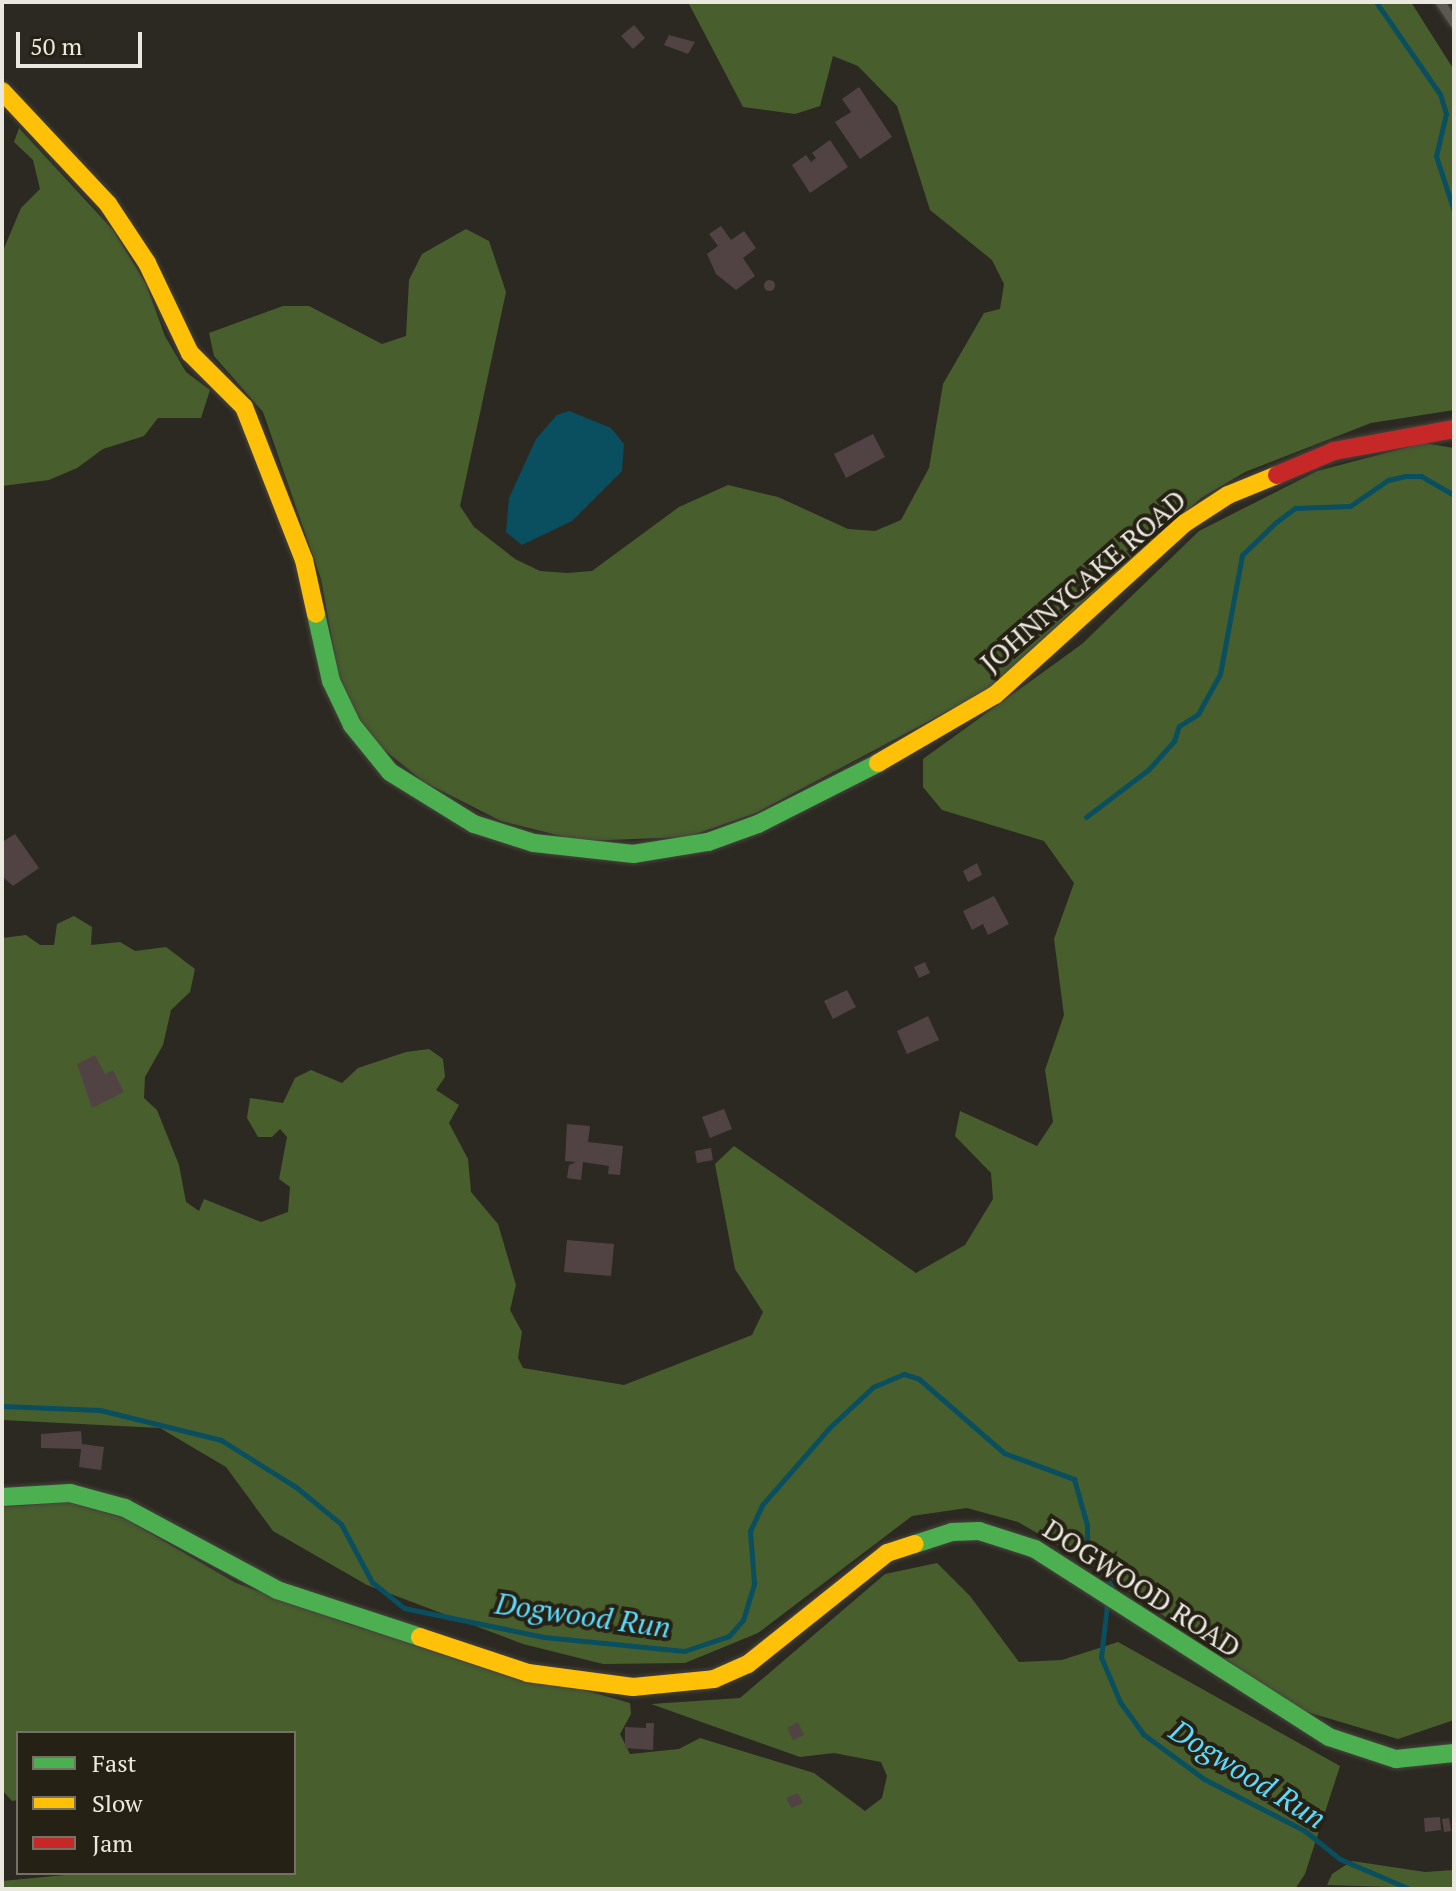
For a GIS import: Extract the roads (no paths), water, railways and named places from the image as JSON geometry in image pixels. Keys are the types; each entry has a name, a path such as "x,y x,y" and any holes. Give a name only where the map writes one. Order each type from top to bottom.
{"street":[{"name":"JOHNNYCAKE ROAD","path":"2,91 108,204 147,263 190,353 244,407 269,461 304,560 331,681 352,725 390,772 419,794 474,824 534,843 633,854 708,842 758,824 885,760 995,695 1185,523 1228,495 1334,451 1454,429"},
{"name":"DOGWOOD ROAD","path":"2,1497 70,1493 95,1498 125,1508 277,1590 528,1673 579,1684 633,1687 714,1679 780,1642 887,1553 952,1532 1003,1535 1035,1549 1105,1598 1329,1737 1396,1759 1454,1753"}],"lane":[{"path":"1440,2 1454,23"}],"water":[{"path":"569,411 611,428 624,444 622,471 572,521 522,545 506,532 509,498 536,439 557,415"}],"waterway":[{"path":"1376,2 1440,94 1446,114 1436,156 1454,211"},
{"path":"1086,817 1148,770 1174,741 1179,726 1198,714 1220,674 1242,555 1275,523 1295,508 1350,506 1388,480 1406,476 1421,476 1454,495"},
{"name":"Dogwood Run","path":"2,1406 100,1410 221,1440 296,1487 341,1524 372,1582 404,1608 544,1637 684,1651 729,1636 743,1620 754,1583 750,1531 762,1505 830,1427 873,1387 904,1374 919,1379 1004,1453 1074,1479 1087,1525 1087,1551 1112,1587"},
{"name":"Dogwood Run","path":"1107,1605 1101,1657 1120,1702 1143,1734 1204,1779 1305,1831 1340,1859 1410,1889"}]}
